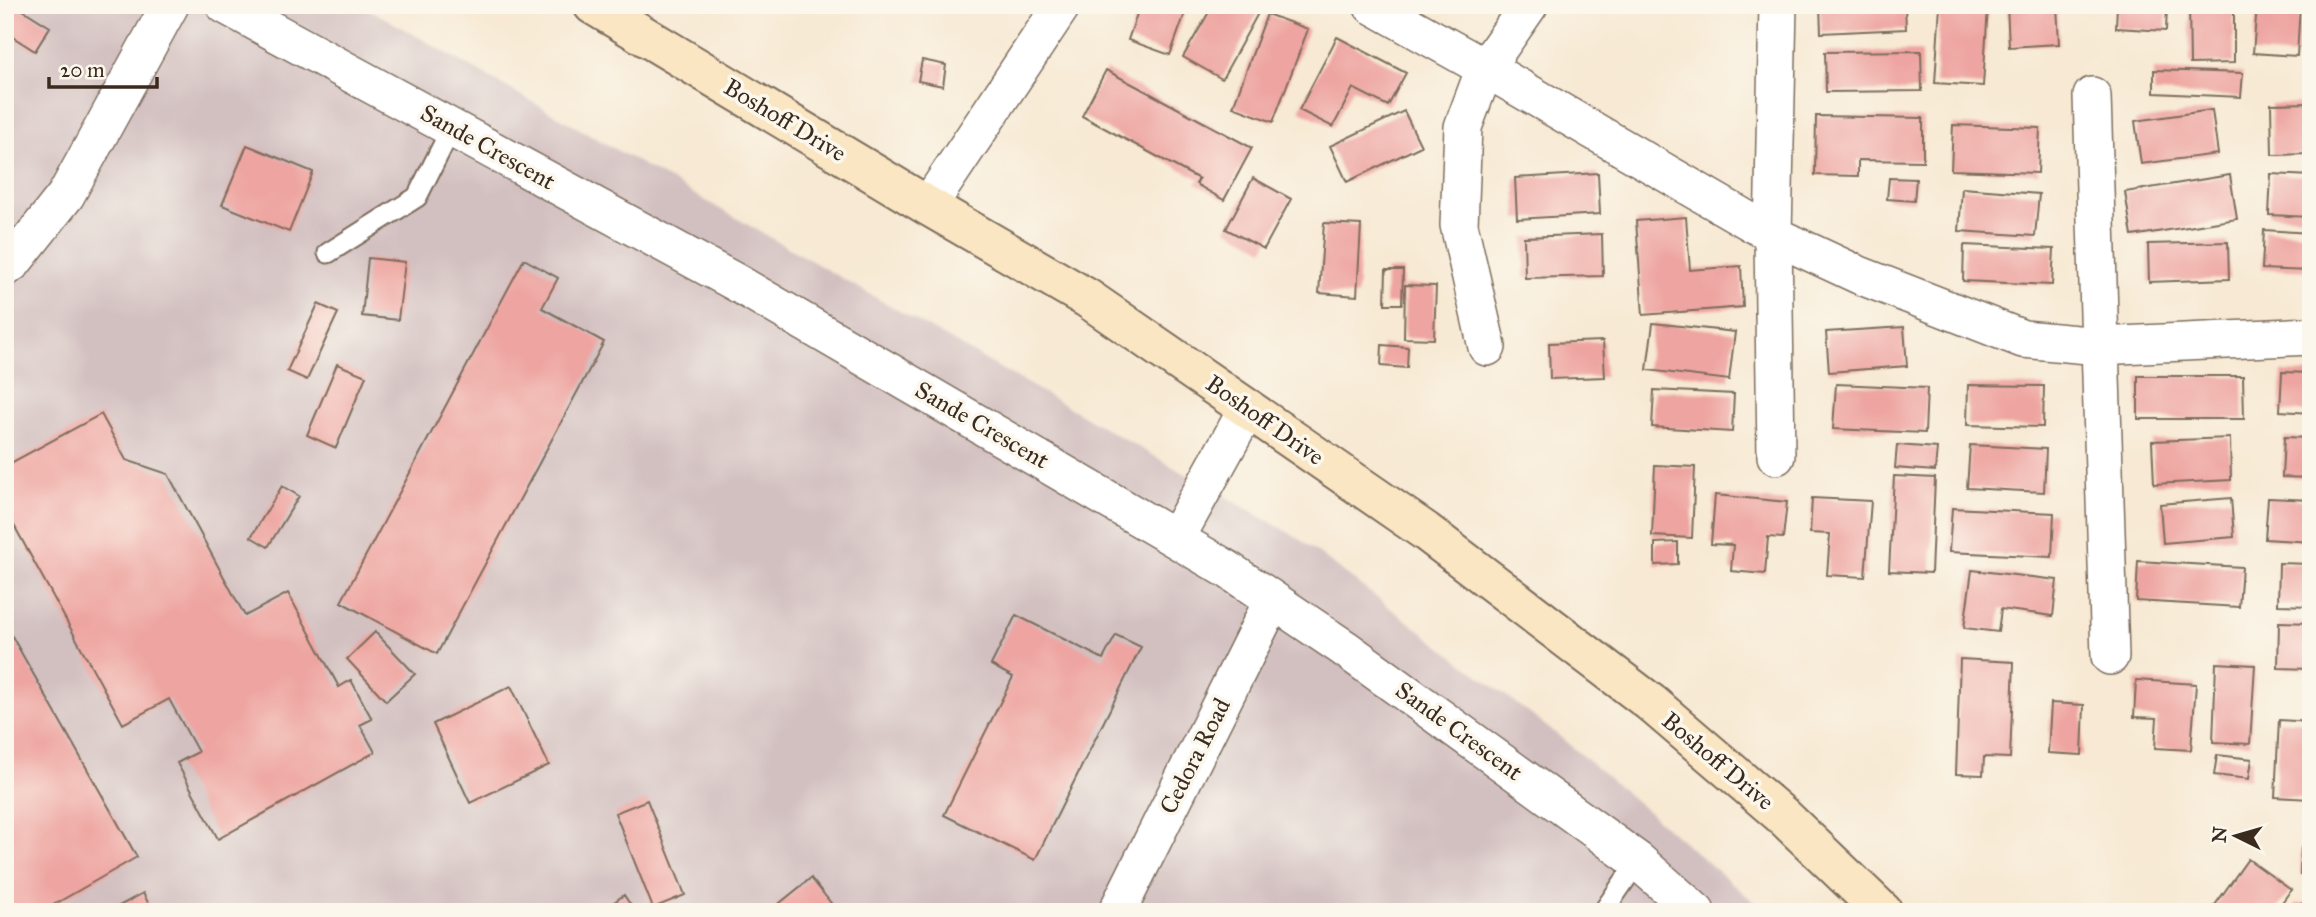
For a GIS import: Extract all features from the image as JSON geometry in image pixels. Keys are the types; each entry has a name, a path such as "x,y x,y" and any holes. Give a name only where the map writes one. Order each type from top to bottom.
{"main road":[{"name":"Boshoff Drive","path":"593,5 1087,298 1425,531 1651,704 1784,817 1883,912"}],"street":[{"path":"5,268 13,262 66,195 170,5"},
{"name":"Sande Crescent","path":"225,5 737,283 1176,538 1344,648 1638,861 1696,912"},
{"path":"928,206 1062,5"},
{"path":"1371,5 1773,235 1859,275 2023,339 2099,346 2311,336"},
{"path":"1487,347 1459,225 1463,127 1485,68 1529,5"},
{"path":"1776,456 1773,235 1778,5"},
{"path":"2092,96 2110,656"},
{"path":"1176,538 1248,408"},
{"name":"Cedora Road","path":"1118,912 1273,600"}],"lane":[{"path":"328,253 417,197 452,127"},
{"path":"1603,912 1638,861"}],"shaded area":[{"path":"5,5 362,5 1298,538 1559,736 1766,912 5,912"}],"building":[{"path":"5,5 15,5 50,27 35,51 5,32"},
{"path":"1140,5 1188,5 1170,55 1128,40"},
{"path":"1213,5 1262,6 1222,79 1183,57"},
{"path":"1820,5 1905,5 1906,29 1821,33"},
{"path":"1940,5 1988,5 1983,86 1935,83"},
{"path":"2007,5 2057,5 2059,44 2009,47"},
{"path":"2062,5 2084,5 2084,8 2062,9"},
{"path":"2117,5 2167,5 2166,31 2116,28"},
{"path":"2189,5 2234,5 2234,63 2190,64"},
{"path":"2257,5 2300,5 2297,56 2253,53"},
{"path":"1267,14 1308,29 1273,122 1233,107"},
{"path":"1337,37 1406,73 1388,106 1353,88 1333,127 1299,110"},
{"path":"1921,51 1922,91 1826,92 1825,52"},
{"path":"922,60 946,65 943,86 918,81"},
{"path":"1106,70 1252,148 1224,200 1196,184 1199,179 1082,116"},
{"path":"2154,70 2243,73 2241,97 2154,93"},
{"path":"2311,103 2311,154 2272,155 2271,104"},
{"path":"2212,110 2218,154 2141,164 2135,121"},
{"path":"1404,111 1421,146 1347,182 1330,146"},
{"path":"1816,116 1923,118 1923,161 1858,160 1858,176 1815,175"},
{"path":"1953,125 2040,128 2038,173 1951,170"},
{"path":"247,145 313,172 289,232 222,205"},
{"path":"1598,173 1600,214 1517,219 1515,178"},
{"path":"2271,174 2311,176 2311,217 2269,215"},
{"path":"2230,175 2237,219 2132,236 2125,192"},
{"path":"1253,178 1291,199 1264,249 1226,229"},
{"path":"1889,178 1916,179 1914,201 1887,199"},
{"path":"1962,188 2039,194 2035,236 1959,231"},
{"path":"1686,217 1690,270 1741,266 1743,307 1643,315 1636,221"},
{"path":"1324,223 1361,225 1357,296 1319,293"},
{"path":"2264,230 2311,233 2311,271 2262,269"},
{"path":"1602,234 1603,276 1525,278 1524,237"},
{"path":"2228,242 2229,279 2149,282 2148,244"},
{"path":"1964,245 2054,249 2052,285 1963,281"},
{"path":"368,258 405,262 398,320 362,316"},
{"path":"524,259 558,278 542,308 604,342 437,654 341,602"},
{"path":"1386,270 1403,270 1402,304 1385,304"},
{"path":"1405,285 1436,286 1434,339 1404,338"},
{"path":"318,304 338,313 307,380 287,371"},
{"path":"1653,323 1735,332 1729,380 1647,370"},
{"path":"1904,327 1907,366 1829,372 1826,332"},
{"path":"1603,341 1605,377 1550,379 1549,343"},
{"path":"1382,345 1408,347 1407,368 1381,366"},
{"path":"337,364 366,376 336,448 307,435"},
{"path":"2282,372 2311,373 2311,413 2280,411"},
{"path":"2138,376 2243,376 2244,419 2138,419"},
{"path":"1836,384 1927,388 1925,433 1833,429"},
{"path":"1968,385 2044,386 2043,427 1967,425"},
{"path":"1654,390 1734,394 1732,432 1652,427"},
{"path":"101,414 126,460 168,474 245,616 288,593 339,687 351,680 372,719 360,725 375,752 218,839 177,763 198,752 169,699 123,724 5,509 5,466"},
{"path":"2284,437 2311,438 2311,478 2282,477"},
{"path":"2230,438 2231,480 2154,484 2152,441"},
{"path":"1897,445 1937,448 1935,471 1895,468"},
{"path":"1970,445 2046,449 2044,492 1967,488"},
{"path":"1655,465 1695,467 1692,538 1652,536"},
{"path":"1894,476 1935,478 1931,573 1889,571"},
{"path":"282,486 299,496 268,547 251,537"},
{"path":"1715,495 1787,502 1783,538 1768,537 1765,574 1731,571 1733,545 1711,544"},
{"path":"1812,498 1871,501 1865,577 1827,575 1830,534 1810,533"},
{"path":"2231,498 2234,537 2163,543 2160,504"},
{"path":"2268,498 2311,500 2311,542 2265,539"},
{"path":"1952,508 2054,513 2052,557 1949,552"},
{"path":"1678,542 1678,564 1655,565 1655,543"},
{"path":"2138,561 2242,567 2239,607 2136,601"},
{"path":"2279,563 2311,564 2311,606 2278,605"},
{"path":"1972,570 2057,580 2053,616 2001,609 1998,632 1964,628"},
{"path":"1016,615 1103,659 1116,635 1141,647 1035,860 944,815 1013,677 991,665"},
{"path":"2279,622 2311,623 2311,669 2278,668"},
{"path":"5,624 137,857 41,912 5,912"},
{"path":"375,632 415,674 386,701 347,659"},
{"path":"1960,659 2014,662 2010,758 1984,757 1983,775 1956,774"},
{"path":"2216,663 2255,665 2250,744 2213,742"},
{"path":"2136,680 2196,684 2191,750 2155,748 2157,718 2134,717"},
{"path":"511,686 549,765 470,803 433,724"},
{"path":"2051,703 2084,705 2082,755 2048,753"},
{"path":"2279,720 2311,722 2311,799 2275,797"},
{"path":"2217,755 2252,759 2249,779 2214,775"},
{"path":"647,800 685,895 653,908 615,813"},
{"path":"2301,848 2311,848 2311,875 2300,875"},
{"path":"2248,859 2291,890 2275,912 2210,912"},
{"path":"811,878 838,912 779,912 775,907"},
{"path":"143,893 153,912 108,912"},
{"path":"624,895 635,912 600,912"},
{"path":"2311,903 2311,912 2295,912 2294,904"}]}
